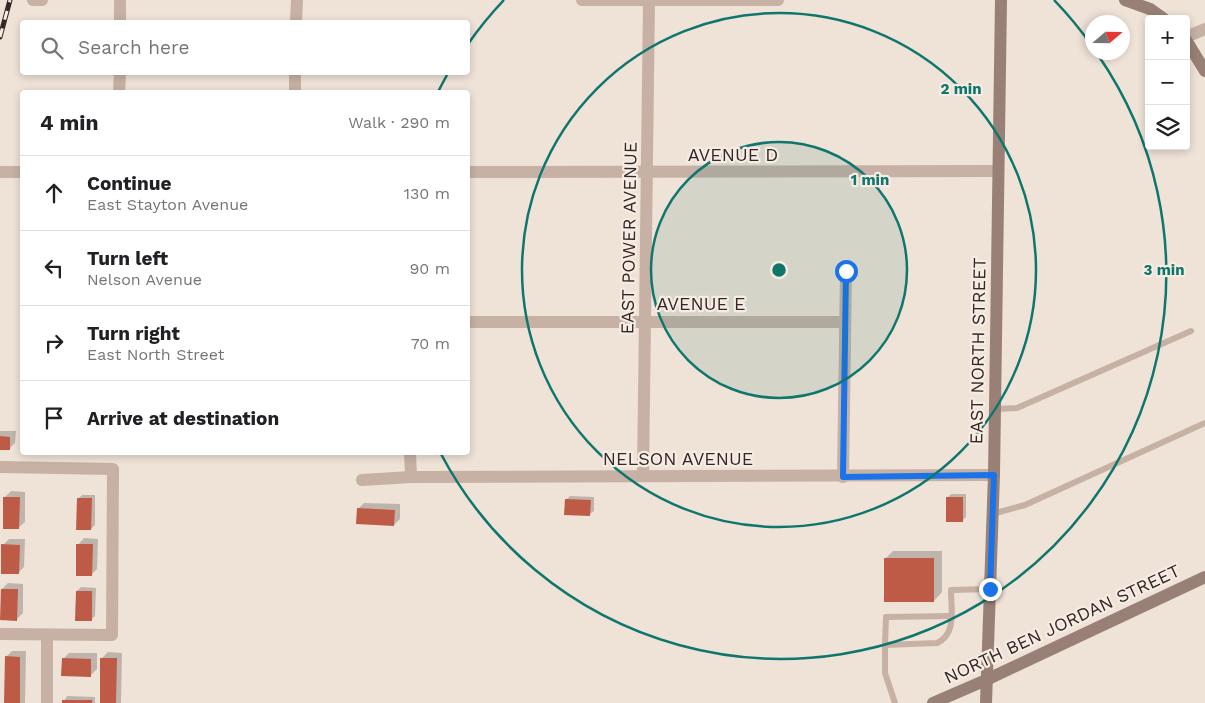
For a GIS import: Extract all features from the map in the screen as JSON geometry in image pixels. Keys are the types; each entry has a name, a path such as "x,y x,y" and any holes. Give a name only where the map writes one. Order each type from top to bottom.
{"street":[{"path":"33,0 42,0"},
{"path":"120,0 120,20"},
{"path":"290,0 297,0 296,20"},
{"path":"582,0 778,0"},
{"name":"EAST NORTH STREET","path":"986,703 994,475 1001,0"},
{"path":"1125,0 1150,9 1158,15"},
{"name":"EAST POWER AVENUE","path":"643,476 649,1"},
{"path":"1190,37 1205,29"},
{"path":"1190,46 1205,71"},
{"path":"119,90 120,75"},
{"path":"295,75 295,90"},
{"name":"AVENUE D","path":"470,172 998,171"},
{"path":"0,172 20,172"},
{"path":"843,477 846,271"},
{"name":"AVENUE E","path":"470,322 845,322"},
{"path":"410,455 411,477"},
{"path":"0,467 113,468 112,635 0,634"},
{"name":"NELSON AVENUE","path":"362,480 411,477 994,475"},
{"name":"NORTH BEN JORDAN STREET","path":"933,703 1205,577"},
{"path":"47,635 47,703"}],"lane":[{"path":"995,408 1017,408 1192,331"},
{"path":"992,514 1025,505 1205,424"},
{"path":"885,645 937,643 944,640 949,635 951,590 990,589"},
{"path":"895,703 885,673 886,617 951,616"}],"building":[{"path":"0,436 10,437 10,450 0,450"},
{"path":"3,497 20,497 19,529 3,529"},
{"path":"946,497 963,497 963,522 946,522"},
{"path":"77,498 92,498 91,530 76,530"},
{"path":"565,499 591,500 590,516 564,515"},
{"path":"357,508 395,510 394,526 356,524"},
{"path":"1,544 20,545 19,574 1,574"},
{"path":"76,544 93,544 92,576 76,576"},
{"path":"884,558 934,558 934,602 884,602"},
{"path":"1,589 18,589 17,621 0,620"},
{"path":"76,591 92,591 92,621 75,621"},
{"path":"5,656 20,657 20,703 4,703"},
{"path":"62,658 91,659 91,677 61,676"},
{"path":"100,658 117,658 116,703 100,703"},
{"path":"62,700 92,700 92,703 62,703"}],"railway":[{"path":"0,37 10,0"}],"route":[{"path":"846,271 843,477 994,475 990,589"}]}
